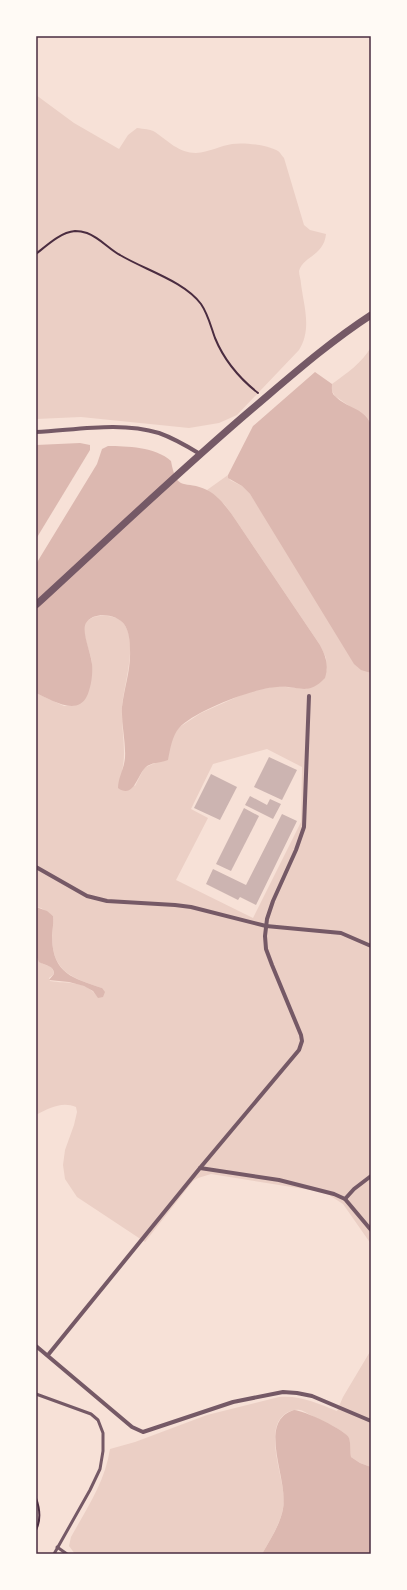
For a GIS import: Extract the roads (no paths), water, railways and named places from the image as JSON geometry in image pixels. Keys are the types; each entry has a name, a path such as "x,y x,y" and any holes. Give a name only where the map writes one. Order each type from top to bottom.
{"street":[{"path":"36,605 200,454 314,356 371,315"},
{"path":"36,432 104,427 142,429 159,433 174,439 200,454"},
{"path":"48,1355 200,1168 295,1057 301,1046 301,1035 272,966 266,949 265,936 266,926 273,902 296,850 304,827 309,696"},
{"path":"36,867 81,893 96,899 190,907 266,926 336,932 371,946"},
{"path":"200,1168 279,1180 327,1192 345,1199 371,1230"},
{"path":"345,1199 354,1189 371,1176"},
{"path":"36,1346 132,1427 143,1432 233,1402 283,1392 298,1392 312,1396 371,1421"}],"lane":[{"path":"36,1394 91,1414 98,1420 103,1433 103,1450 98,1474 57,1547 55,1554"},
{"path":"57,1547 67,1554"}]}
